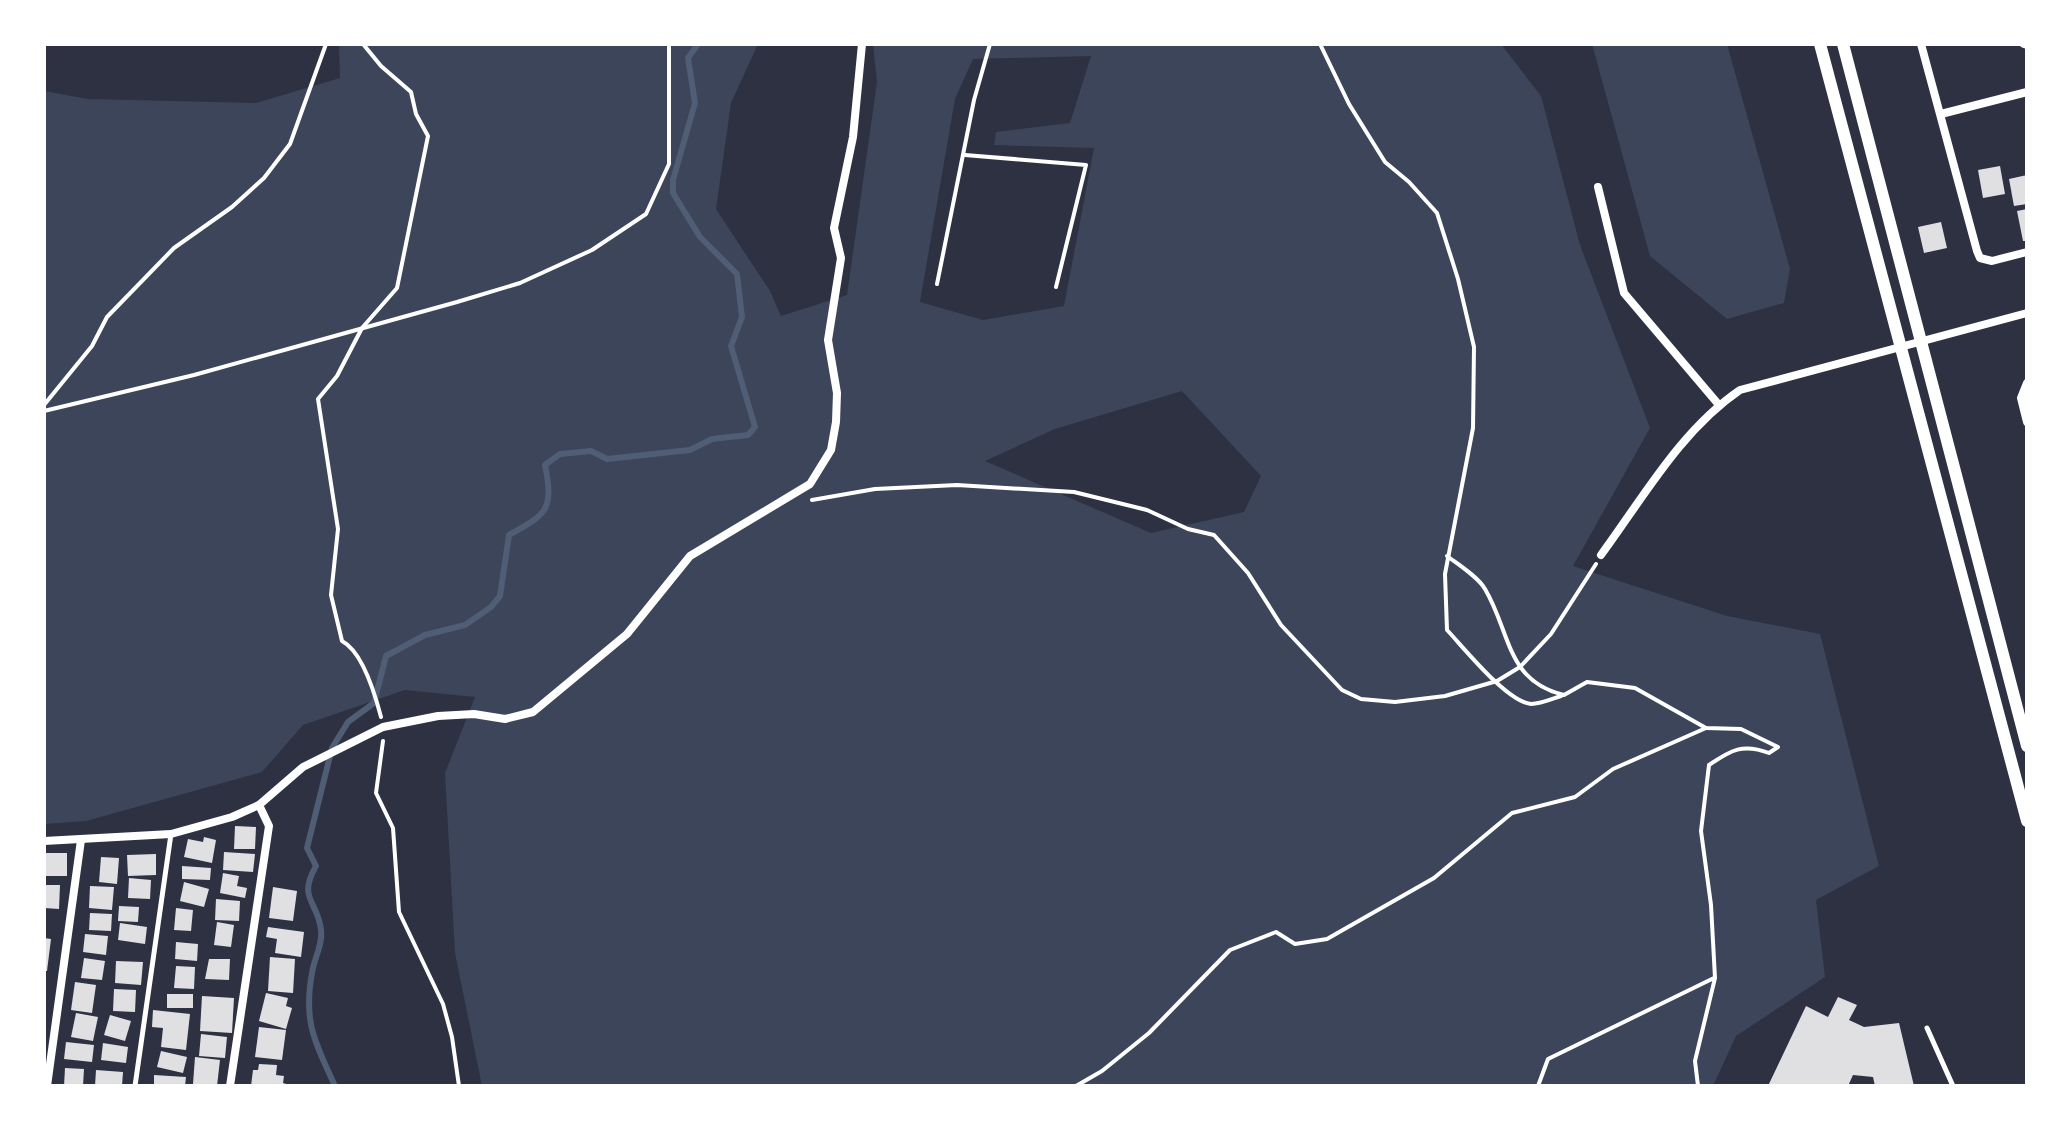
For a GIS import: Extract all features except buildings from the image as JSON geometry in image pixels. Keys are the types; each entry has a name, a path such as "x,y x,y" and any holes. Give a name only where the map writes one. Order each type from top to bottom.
{"street":[{"path":"44,841 171,834 232,817 259,805 307,766 383,727 438,716 474,714 505,719 533,712 627,634 690,556 810,484 831,450 836,422 837,393 828,340 839,286 841,258 834,228 853,137 862,44"},
{"path":"1820,44 2027,821"},
{"path":"1843,44 2027,746"},
{"path":"1921,44 1980,258 1992,261 2027,252"},
{"path":"1941,114 2027,92"},
{"path":"1598,187 1624,293 1719,405"},
{"path":"1601,555 1689,435 1719,405 1740,390 2027,313"},
{"path":"2027,383 2021,398 2027,422"},
{"path":"230,1086 269,826 259,805"},
{"path":"47,1086 81,840"}],"lane":[{"path":"135,1086 171,834"},
{"path":"1927,1028 1953,1086"}],"path":[{"path":"44,405 92,346 107,317 174,248 232,207 264,178 290,144 326,44"},
{"path":"363,44 381,66 411,92 416,114 428,136 397,288 362,328 337,376 318,399 338,529 331,595 342,641 352,646 376,696 383,727 376,793 393,828 399,912 443,1004 452,1037 459,1086"},
{"path":"44,411 194,375 520,283 592,250 646,214 669,164 669,44"},
{"path":"937,284 974,100 990,44"},
{"path":"1320,44 1349,104 1385,162 1409,182 1437,213 1458,279 1474,347 1473,428 1447,556 1447,630 1497,681 1531,704 1564,695 1587,682 1635,688 1706,728"},
{"path":"965,155 1086,165 1056,287"},
{"path":"788,499 798,502 898,488 1019,487 1074,492 1147,510 1188,529 1214,535 1248,573 1281,625 1322,671 1342,690 1361,699 1420,700 1497,681 1520,667 1551,634 1601,555"},
{"path":"1447,556 1484,587 1520,667 1542,690 1564,695"},
{"path":"1076,1086 1102,1071 1149,1033 1230,950 1276,932 1295,944 1327,939 1434,878 1512,813 1575,797 1613,769 1706,728 1741,729 1778,747 1769,753 1752,746 1734,749 1709,765 1701,831 1711,905 1715,978 1695,1061 1698,1086"},
{"path":"1538,1086 1548,1059 1715,978"}],"shaded area":[{"path":"339,44 758,44 731,103 716,209 770,291 781,316 847,295 877,82 873,44 1501,44 1541,96 1580,245 1650,428 1573,566 1727,616 1820,634 1879,866 1816,900 1825,977 1736,1036 1713,1086 482,1086 455,953 445,773 475,697 405,690 303,725 262,772 86,821 44,824 44,91 88,99 256,103 340,78","holes":["1091,56 1070,123 996,132 994,145 1094,148 1064,306 983,320 920,302 955,99 973,59","1182,391 1261,476 1244,512 1151,533 985,461 1055,429"]},
{"path":"1592,44 1727,44 1790,269 1784,303 1727,319 1650,256"}],"waterway":[{"path":"335,1086 310,1019 313,967 321,936 319,920 308,893 316,866 307,848 332,748 348,722 374,703 386,656 425,635 465,625 491,607 500,596 509,535 532,522 545,509 549,492 545,465 560,454 591,451 607,459 690,450 712,439 748,435 755,427 731,346 742,317 737,274 700,237 673,193 673,180 695,103 688,58 698,44"}]}
